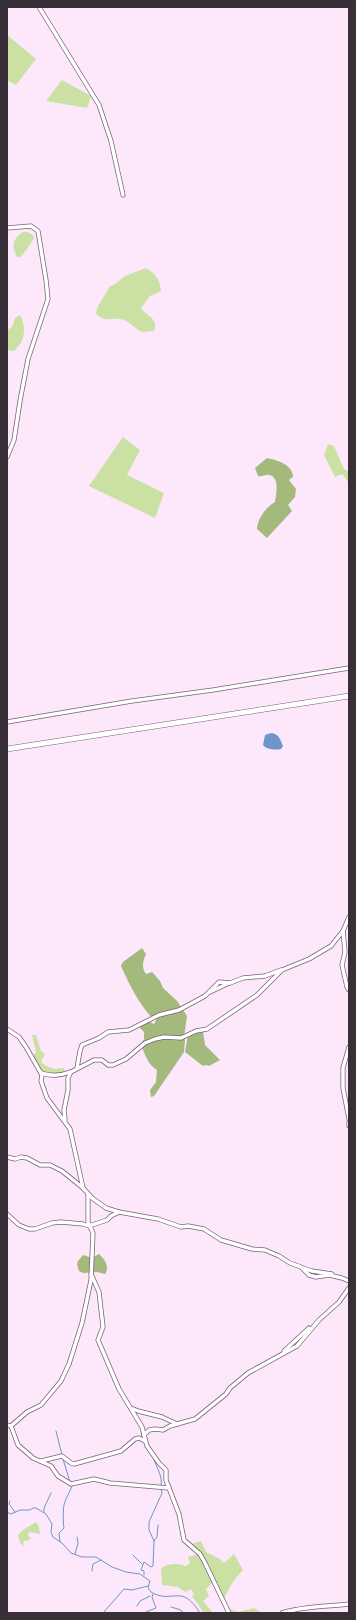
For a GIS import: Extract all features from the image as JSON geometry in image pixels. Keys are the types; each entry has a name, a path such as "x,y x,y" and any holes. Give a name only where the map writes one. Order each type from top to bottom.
{"street":[{"path":"39,7 99,105 111,141 123,195"},
{"path":"7,228 30,226 38,230 48,292 47,305 28,359 14,440 7,457"},
{"path":"7,722 125,702 349,668"},
{"path":"7,749 349,696"},
{"path":"349,917 344,931 345,952 342,965 349,990"},
{"path":"77,1068 80,1047 86,1042 99,1038 108,1032 129,1030 159,1015 179,1010 210,992 230,983 244,978 265,976 309,959 330,946 344,931"},
{"path":"41,1073 46,1075 60,1075 71,1072 94,1060 102,1060 108,1065 113,1065 126,1059 145,1043 155,1039 164,1037 181,1038 196,1031 207,1029 257,995 282,970"},
{"path":"7,1029 19,1038 41,1073 45,1095 65,1120 72,1134 83,1188"},
{"path":"349,1047 343,1068 343,1088 349,1119"},
{"path":"65,1120 64,1110 68,1090 68,1078 71,1072"},
{"path":"7,1157 15,1159 21,1157 28,1158 40,1165 50,1165 62,1171 106,1208 119,1212 158,1219 181,1227 188,1226 204,1229 222,1240 252,1249 265,1250 290,1263 312,1271 335,1274 338,1277 349,1281"},
{"path":"88,1194 88,1222 93,1233 91,1280 82,1323 69,1364 61,1381 41,1405 27,1412 9,1426 18,1445 33,1458 51,1466 58,1476 71,1484 94,1479 110,1483 169,1488"},
{"path":"7,1214 19,1225 29,1229 35,1229 52,1223 61,1222 89,1226 107,1220 119,1212"},
{"path":"91,1274 99,1292 102,1327 98,1340 119,1389 142,1427 145,1441 149,1450 166,1470 166,1480 179,1514 184,1540 200,1554 206,1563 229,1613"},
{"path":"144,1434 149,1430 163,1430 194,1419 226,1394 230,1388 248,1373 300,1343 319,1320 339,1302 349,1288"},
{"path":"130,1408 162,1417 178,1424"},
{"path":"39,1460 62,1456 74,1464 121,1451 135,1439 139,1438 145,1441"},
{"path":"282,1613 302,1607 322,1607 349,1604"}],"green space":[{"path":"7,35 36,59 16,85 7,80"},
{"path":"62,80 91,96 87,108 46,101"},
{"path":"23,232 33,235 34,238 22,255 17,257 14,249 14,243 17,237"},
{"path":"146,268 157,278 161,291 150,296 141,308 154,321 154,331 142,332 124,320 104,319 96,314 97,308 110,286 114,285 125,276"},
{"path":"20,315 24,325 23,339 14,351 8,350 7,330 12,327 15,318"},
{"path":"123,437 140,450 127,475 164,493 155,518 89,486"},
{"path":"328,444 334,446 344,469 349,472 349,483 342,474 335,477 324,455"},
{"path":"267,458 276,460 288,466 293,477 289,480 296,489 295,497 288,505 292,511 267,538 257,529 257,525 263,513 275,502 276,483 270,475 258,476 255,468"},
{"path":"142,948 146,954 143,969 146,974 152,972 160,981 163,988 177,1001 187,1016 184,1037 184,1052 154,1096 151,1097 150,1090 156,1082 157,1070 149,1062 141,1044 144,1039 144,1032 140,1028 141,1024 148,1021 154,1024 158,1016 152,1018 138,1000 121,966 123,962"},
{"path":"196,1031 203,1031 205,1045 220,1060 209,1066 203,1066 185,1052 188,1035"},
{"path":"32,1035 36,1035 41,1051 45,1054 41,1062 52,1068 64,1068 66,1074 60,1075 41,1073 32,1058 36,1052"},
{"path":"99,1254 107,1266 105,1274 97,1272 83,1273 79,1271 77,1264 83,1255 92,1258"},
{"path":"36,1522 39,1527 40,1534 30,1532 28,1535 31,1538 23,1542 24,1546 20,1543 18,1535"},
{"path":"201,1541 206,1552 220,1559 224,1563 234,1554 243,1570 232,1584 224,1599 227,1608 238,1612 254,1608 262,1613 228,1613 212,1583 206,1589 209,1596 203,1601 213,1613 204,1613 192,1596 194,1594 191,1589 185,1592 178,1587 162,1585 161,1568 174,1564 186,1566 190,1563 188,1557 199,1554 188,1545"}],"water":[{"path":"271,733 276,734 279,737 283,746 281,749 269,749 263,745 265,735"}],"waterway":[{"path":"56,1431 62,1455"},
{"path":"63,1459 70,1482"},
{"path":"154,1460 160,1476 161,1486"},
{"path":"60,1542 59,1533 64,1528 64,1505 72,1486 71,1485"},
{"path":"144,1575 144,1571 141,1570 144,1562 151,1567 153,1566 154,1541 149,1530 149,1522 162,1493 161,1489"},
{"path":"44,1512 44,1508 51,1493"},
{"path":"10,1501 9,1504 15,1512"},
{"path":"7,1512 11,1514 20,1510 30,1510 36,1508 46,1514 52,1524 51,1532 53,1537 62,1543 71,1553 82,1557 96,1557 112,1567 126,1572 140,1574 150,1581 148,1588 151,1592 159,1595 182,1596 187,1598 200,1613"},
{"path":"154,1541 157,1537 158,1525"},
{"path":"75,1554 78,1543 77,1537"},
{"path":"133,1555 142,1564"},
{"path":"92,1571 93,1564 101,1560"},
{"path":"103,1613 124,1589 132,1590 148,1586"},
{"path":"146,1612 156,1608 152,1597 153,1594"},
{"path":"137,1606 140,1601 150,1596"},
{"path":"171,1607 181,1610 183,1613"}]}
